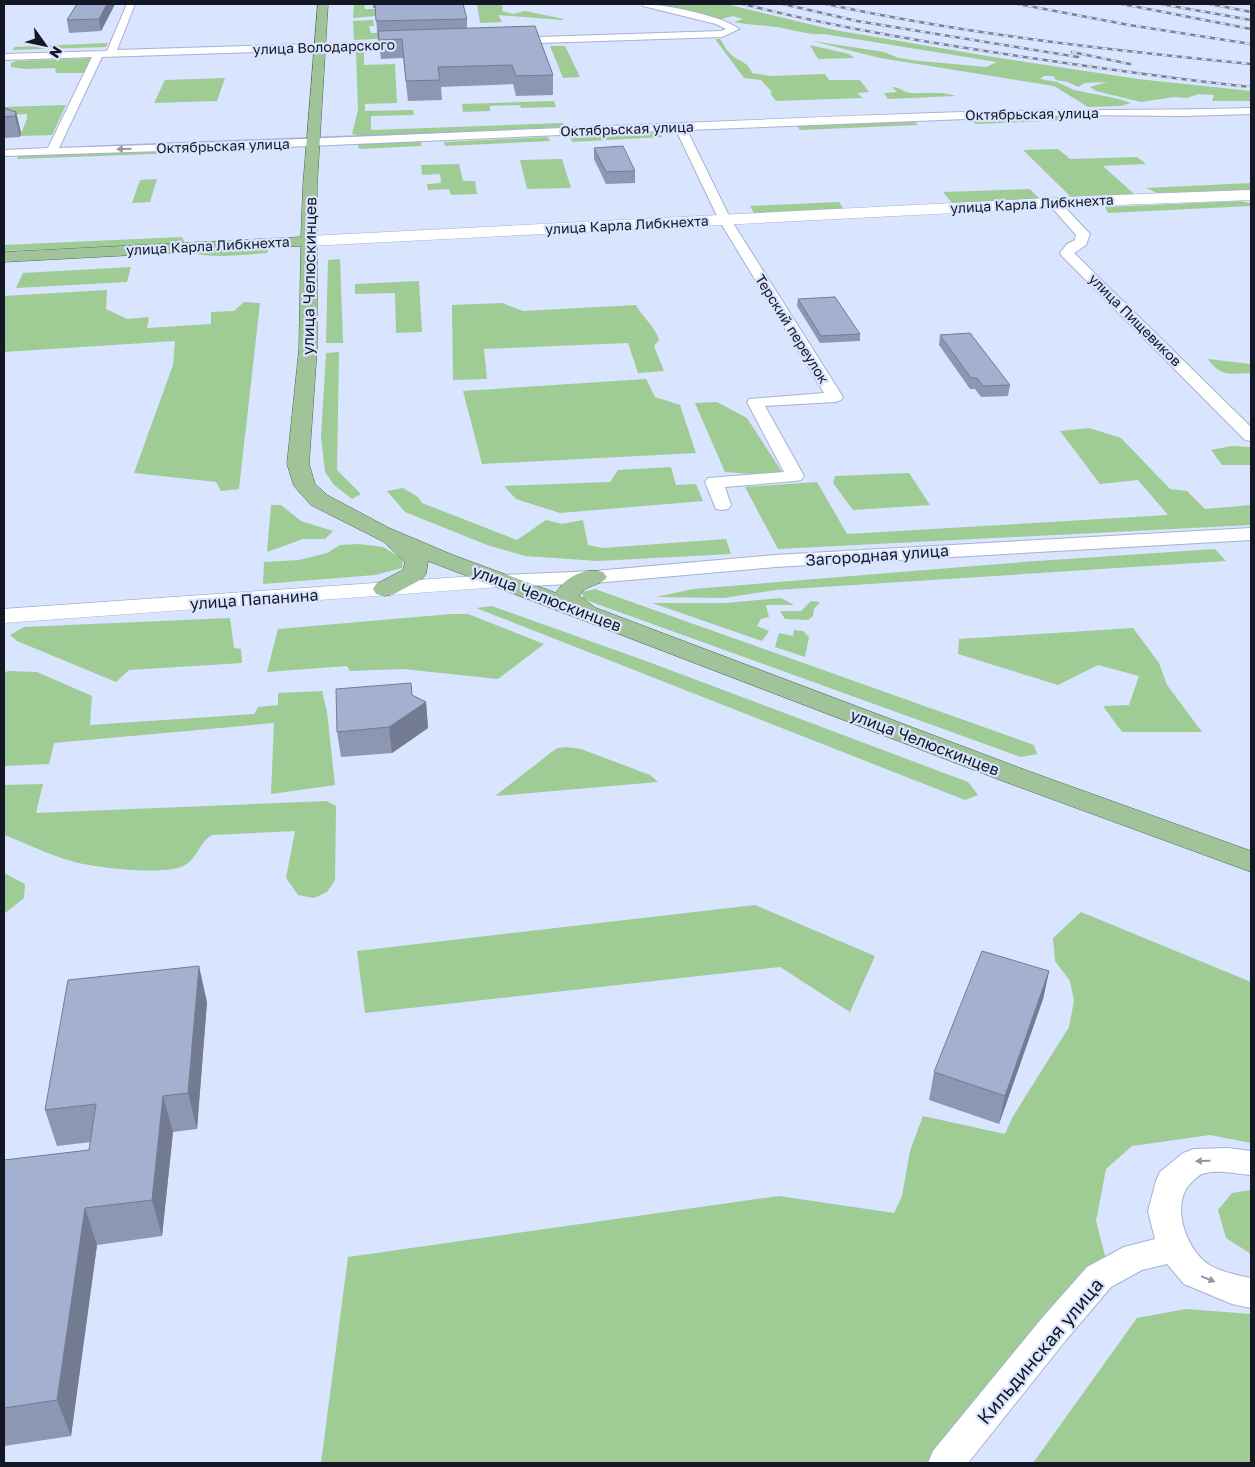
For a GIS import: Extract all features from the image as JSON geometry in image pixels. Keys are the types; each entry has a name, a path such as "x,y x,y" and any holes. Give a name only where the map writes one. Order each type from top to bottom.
{"main road":[{"name":"улица Челюскинцев","path":"322,4 308,241 308,349 298,464 304,486 319,500 381,533 504,582 1008,773 1251,862"},
{"name":"улица Карла Либкнехта","path":"4,257 308,241"},
{"path":"381,533 402,546 417,560 414,574 385,589"},
{"path":"588,614 566,598 569,588 579,581 595,577"}],"street":[{"path":"111,54 132,4"},
{"path":"496,41 722,34 734,29 718,22 646,4"},
{"name":"улица Володарского","path":"4,57 416,44"},
{"path":"52,151 98,54"},
{"name":"Октябрьская улица","path":"4,153 313,143 1069,112 1184,113 1251,111"},
{"name":"Терский переулок","path":"680,127 725,220 836,397 755,402 795,476 714,482 722,505"},
{"name":"улица Карла Либкнехта","path":"308,241 1054,203 1251,195"},
{"name":"улица Пищевиков","path":"1054,203 1083,234 1081,242 1072,247 1067,253 1251,436"},
{"name":"Загородная улица","path":"504,582 595,577 775,561 1251,534"},
{"name":"улица Папанина","path":"4,616 504,582"},
{"path":"1251,1163 1228,1160 1194,1162 1171,1181 1164,1211 1174,1249 1196,1274 1232,1289 1251,1294"},
{"name":"Кильдинская улица","path":"946,1463 1054,1329 1099,1277 1135,1257 1174,1249"}],"green space":[{"path":"354,4 364,4 365,9 377,9 375,16 353,18"},
{"path":"477,4 497,4 503,6 502,11 513,14 525,11 564,19 498,15 502,22 480,23"},
{"path":"654,4 726,4 834,30 993,57 1138,79 1251,91 1251,101 1212,101 1214,95 1198,94 1187,98 1174,97 1141,102 1096,91 1090,87 1107,82 1085,83 1078,87 1068,82 1056,80 1053,76 1044,76 1040,79 1057,82 1074,90 1131,103 1121,106 1088,107 1054,86 880,58 812,41 884,52 899,58 920,61 986,67 997,62 824,34 734,22 743,19 733,16 718,20"},
{"path":"373,20 374,26 369,26 371,33 415,32 443,36 354,40 353,21"},
{"path":"715,39 720,39 730,53 747,65 752,73 771,76 825,74 829,80 860,80 869,92 857,93 863,98 776,101 770,93 772,92 761,80 744,78"},
{"path":"108,43 106,47 12,50 15,47"},
{"path":"810,45 849,54 854,58 818,59"},
{"path":"550,46 565,46 580,77 563,78"},
{"path":"356,52 364,52 364,65 395,64 397,103 365,104 365,111 413,110 414,115 371,116 371,130 563,123 564,127 361,136 352,134 358,110"},
{"path":"93,58 85,73 56,73 55,68 25,69 11,67 11,63 16,61"},
{"path":"225,78 217,101 154,103 165,80"},
{"path":"892,87 911,93 939,93 956,96 888,99 884,93 897,92"},
{"path":"554,101 556,107 521,108 520,105 490,106 490,111 463,112 462,104"},
{"path":"66,105 52,135 20,136 27,119 27,114 4,115 4,107"},
{"path":"1061,115 1067,120 976,124 970,119"},
{"path":"913,120 918,125 800,130 796,125"},
{"path":"659,132 662,137 572,142 570,137"},
{"path":"548,137 550,141 445,146 444,142"},
{"path":"421,141 421,146 359,149 358,144"},
{"path":"184,149 183,153 17,159 19,155"},
{"path":"1058,149 1070,159 1137,157 1146,164 1103,166 1134,194 1071,197 1023,150"},
{"path":"562,159 571,188 527,189 520,160"},
{"path":"459,164 463,181 475,181 477,194 451,195 449,189 428,190 427,184 441,183 440,174 422,175 421,165"},
{"path":"157,179 150,202 132,203 140,180"},
{"path":"1251,183 1251,190 1157,193 1146,188"},
{"path":"1030,189 1041,200 952,203 943,192"},
{"path":"1240,201 1251,203 1251,206 1108,213 1105,207"},
{"path":"839,202 845,211 755,215 750,206"},
{"path":"182,237 185,243 4,251 4,245"},
{"path":"256,247 268,249 267,253 216,256 187,252"},
{"path":"340,259 343,343 326,343 328,260"},
{"path":"131,267 127,282 16,288 23,273"},
{"path":"419,281 422,332 396,333 395,293 355,294 355,284"},
{"path":"107,290 106,309 127,319 149,317 147,328 211,324 211,312 234,311 244,302 260,303 239,489 221,491 216,482 134,473 173,365 175,341 4,352 4,296"},
{"path":"502,303 523,311 636,305 657,335 659,340 654,346 664,371 638,373 628,343 484,349 487,379 453,380 452,305"},
{"path":"339,352 337,470 361,494 352,499 334,485 325,472 321,437 326,353"},
{"path":"1208,359 1251,364 1251,373 1232,374 1222,372"},
{"path":"646,379 655,397 680,405 696,453 482,464 463,391"},
{"path":"717,402 747,418 782,472 752,474 725,472 695,403"},
{"path":"1089,428 1121,438 1170,489 1187,491 1205,509 1251,505 1251,525 778,549 745,487 817,482 847,534 1168,515 1138,480 1100,484 1060,431"},
{"path":"1232,446 1251,447 1251,465 1222,465 1211,450"},
{"path":"671,467 676,485 696,484 703,501 560,513 516,499 504,486 610,482 618,470"},
{"path":"909,473 930,505 853,510 833,483 835,476"},
{"path":"403,488 418,497 422,503 517,540 546,520 562,524 583,520 588,545 603,548 726,539 731,554 598,561 525,556 487,545 405,512 387,491"},
{"path":"271,505 281,505 301,521 333,531 325,539 303,539 267,552"},
{"path":"359,544 383,547 403,559 402,568 375,575 263,584 264,562 299,560 327,553 340,545"},
{"path":"1215,549 1226,561 776,590 724,598 656,597 693,589 1023,562"},
{"path":"595,589 1034,745 1037,754 1021,757 583,599 582,592"},
{"path":"781,598 794,605 766,605 769,617 761,619 757,626 769,631 762,641 652,603 726,603"},
{"path":"811,601 820,602 814,609 813,616 808,620 785,619 780,611 801,611"},
{"path":"492,606 646,661 968,782 978,795 965,800 476,608"},
{"path":"468,614 544,644 498,679 403,669 350,671 347,666 267,672 278,629"},
{"path":"230,618 234,648 241,649 242,663 129,670 116,682 17,641 10,635 24,627"},
{"path":"1133,628 1159,663 1167,685 1202,732 1122,732 1103,706 1129,705 1139,676 1098,665 1058,685 958,654 959,639"},
{"path":"794,630 803,631 809,637 805,657 775,647 779,633 793,636"},
{"path":"8,671 37,672 92,696 90,725 254,714 258,707 278,705 278,693 322,691 327,712 335,785 271,794 274,723 54,743 49,764 4,766 4,673"},
{"path":"557,748 581,749 650,775 658,782 495,796"},
{"path":"43,784 36,813 327,801 336,806 335,880 327,892 314,898 298,895 286,878 295,831 212,835 186,864 181,867 158,870 111,868 82,864 4,835 4,785"},
{"path":"4,873 25,884 24,898 4,914"},
{"path":"755,905 875,956 850,1012 780,967 365,1013 357,951"},
{"path":"1081,912 1251,982 1251,1143 1210,1135 1132,1146 1106,1169 1096,1221 1111,1279 1065,1325 946,1463 321,1463 348,1257 779,1196 894,1213 902,1196 910,1151 923,1116 1005,1134 1012,1118 1069,1027 1074,1001 1070,981 1055,961 1053,938"},
{"path":"1251,1190 1251,1254 1226,1238 1218,1210 1232,1193"},
{"path":"1186,1309 1251,1314 1251,1463 1033,1463 1137,1318"}],"building":[{"path":"77,4 107,4 99,19 67,20"},
{"path":"375,4 463,4 467,19 376,21"},
{"path":"535,26 553,75 516,76 512,65 438,67 440,80 406,81 402,39 379,40 378,31"},
{"path":"4,108 16,112 15,116 4,117"},
{"path":"623,146 635,171 606,172 594,148"},
{"path":"835,297 860,334 821,336 798,299"},
{"path":"970,333 1010,385 983,386 977,378 971,378 940,335"},
{"path":"411,683 412,695 426,702 389,727 337,732 336,689"},
{"path":"982,951 1049,971 1005,1096 934,1072"},
{"path":"199,966 188,1093 163,1096 152,1200 85,1208 57,1400 4,1408 4,1160 89,1150 96,1104 45,1110 68,980"}],"railway":[{"path":"743,4 855,29 931,42 1122,71 1251,87"},
{"path":"783,4 857,21 1078,57"},
{"path":"826,4 931,24 1037,40 1251,64"},
{"path":"1018,4 1129,25 1251,44"},
{"path":"1122,4 1251,29"},
{"path":"1161,4 1251,20"},
{"path":"1210,4 1251,12"},
{"path":"1072,52 1130,64"}]}
